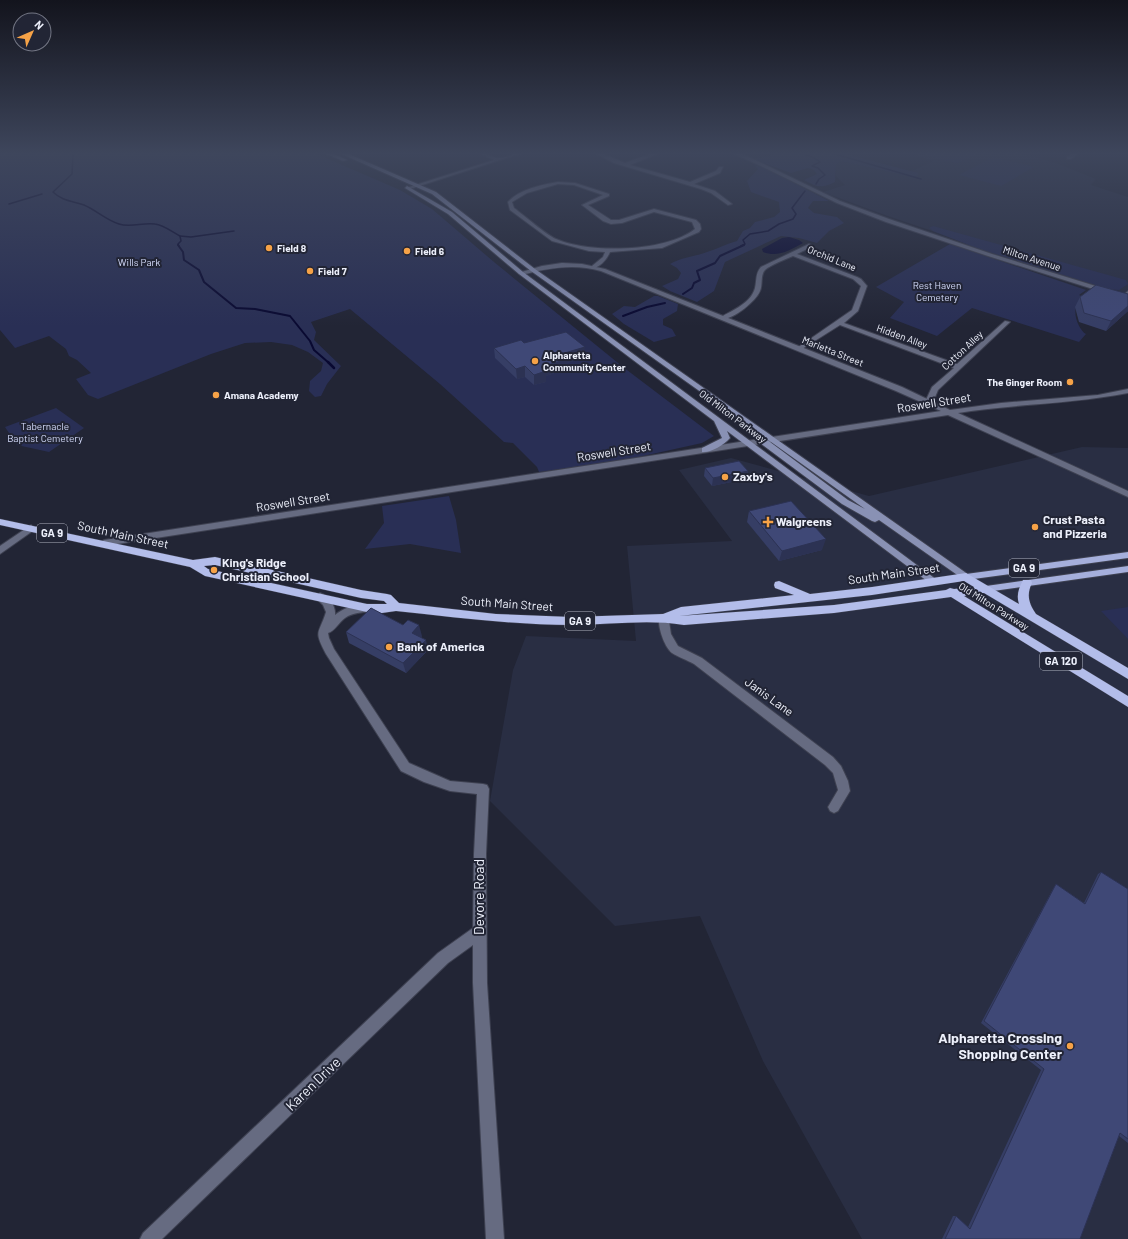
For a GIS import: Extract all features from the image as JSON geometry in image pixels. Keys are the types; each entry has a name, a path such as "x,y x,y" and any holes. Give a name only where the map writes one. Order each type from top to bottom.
{"highway":[{"name":"South Main Street","path":"0,522 104,543 193,564 205,572 367,608 382,609 396,607 503,618 576,621 664,618 684,621 834,609 986,589"},
{"name":"South Main Street","path":"193,564 215,561 360,594 387,598 396,607"},
{"name":"South Main Street","path":"664,618 681,611 810,598 966,577"},
{"name":"Old Milton Parkway","path":"966,577 1128,674"},
{"name":"Old Milton Parkway","path":"934,582 1128,702"},
{"path":"1027,583 1022,592 1023,598 1028,610 1036,619"},
{"path":"779,586 810,598"}],"main road":[{"name":"Old Milton Parkway","path":"445,210 521,273 934,582"},
{"name":"Old Milton Parkway","path":"458,210 533,270 966,577"},
{"path":"705,450 722,442 726,438 724,432 714,417"},
{"path":"763,441 845,502 872,518 894,526"},
{"name":"South Main Street","path":"966,577 1128,555"},
{"name":"South Main Street","path":"986,589 1128,569"}],"street":[{"path":"513,210 554,240 576,246 608,251 662,246 697,231 698,227 694,221 654,210 625,221 611,222 605,220 591,210"},
{"name":"Milton Avenue","path":"860,210 1007,260 1126,296"},
{"path":"723,318 745,305 754,296 758,288 759,274 763,268 809,246"},
{"path":"594,267 605,258 608,251"},
{"name":"Orchid Lane","path":"793,254 855,278 863,284 855,310 839,323 800,348"},
{"name":"Marietta Street","path":"521,273 566,264 594,267 930,398 952,412 1066,467 1128,494"},
{"name":"Cotton Alley","path":"930,398 958,366 1007,322"},
{"name":"Hidden Alley","path":"839,323 958,366"},
{"name":"Roswell Street","path":"104,543 1001,404 1102,396 1128,391"},
{"path":"0,551 31,528"},
{"path":"320,597 330,606 331,613 323,631 323,637"},
{"path":"323,637 338,616 350,610 367,608"},
{"name":"Janis Lane","path":"664,618 666,634 674,648 698,661 790,729 829,761 839,775 844,791 834,807"},
{"name":"Devore Road","path":"323,637 337,663 405,767 450,786 483,789 480,854 480,991 495,1239"},
{"name":"Karen Drive","path":"149,1239 443,958 479,932"}],"shaded area":[{"path":"871,210 1128,210 1128,294 1015,259"},
{"path":"789,237 803,243 789,251 779,254 768,254 763,252 762,249 782,238"},
{"path":"1082,447 1128,448 1128,1239 862,1239 763,1061 700,916 615,926 490,801 513,670 526,636 636,641 627,546 732,541 679,470 731,458 869,496"}],"green space":[{"name":"Wills Park","path":"0,210 433,210 494,262 623,367 714,436 702,443 625,460 539,472 537,467 513,443 504,442 440,384 350,309 311,322 316,332 314,340 341,366 327,384 321,396 315,397 309,391 310,381 321,371 323,363 308,352 292,345 271,342 245,343 211,354 98,399 88,395 76,379 91,373 77,360 69,356 66,349 49,336 15,348 0,330"},
{"path":"780,210 810,210 814,213 837,217 844,223 829,231 817,243 799,238 781,236 725,262 714,291 697,302 670,291 662,286 678,279 681,273 677,268 670,264 737,241 743,231 750,228 755,222 774,217 780,212"},
{"path":"933,226 1126,280 1128,284 1119,290 1108,289 979,249 933,231 929,228"},
{"name":"Rest Haven Cemetery","path":"950,244 1086,290 1079,295 1084,297 1077,305 1075,312 1081,329 1086,334 1079,342 972,308 937,336 890,318 904,302 876,287"},
{"path":"654,296 658,296 678,304 677,311 663,319 663,325 672,329 676,336 654,342 624,324 612,314 624,306 635,307"},
{"name":"Tabernacle Baptist Cemetery","path":"56,408 84,428 49,452 17,445 5,427"},
{"path":"449,496 456,520 461,553 410,544 365,549 384,523 382,506"},
{"path":"1128,607 1128,639 1101,611"}],"building":[{"path":"1096,285 1128,294 1128,306 1111,321 1084,313 1080,297"},
{"path":"566,332 585,347 561,354 567,359 541,367 546,371 534,375 525,366 516,369 494,348 521,340 524,343"},
{"path":"739,461 748,471 713,478 705,468"},
{"path":"791,501 826,539 782,551 749,511"},
{"name":"Bank of America","path":"371,608 403,625 408,620 419,625 412,633 426,640 403,663 346,632"},
{"name":"Alpharetta Crossing Shopping Center","path":"1101,872 1128,889 1128,1139 1120,1133 1080,1239 945,1239 956,1216 970,1229 1044,1069 984,1021 1056,884 1085,904"}],"waterway":[{"path":"93,210 119,224 158,225 180,236"},
{"path":"741,246 745,244 743,240 750,234 768,231 779,224 793,219 796,214 793,210"},
{"path":"180,236 191,237 234,231"},
{"path":"179,246 178,244 181,241 180,236"},
{"path":"178,245 183,252 184,260 199,270 204,282 236,308 255,309 290,316 310,341 314,350 329,363"},
{"path":"683,294 692,288 694,283 700,280 697,271 715,263 720,256 744,245"},
{"path":"623,316 647,307 665,303"},
{"path":"329,363 334,368"}],"place":[{"name":"Field 8","path":"269,248"},
{"name":"Field 6","path":"407,251"},
{"name":"Field 7","path":"310,271"},
{"name":"Alpharetta Community Center","path":"535,361"},
{"name":"The Ginger Room","path":"1070,382"},
{"name":"Amana Academy","path":"216,395"},
{"name":"Zaxby's","path":"725,477"},
{"name":"Walgreens","path":"768,522"},
{"name":"Crust Pasta and Pizzeria","path":"1035,527"},
{"name":"King's Ridge Christian School","path":"214,570"},
{"name":"Bank of America","path":"389,647"},
{"name":"Alpharetta Crossing Shopping Center","path":"1070,1046"}]}
